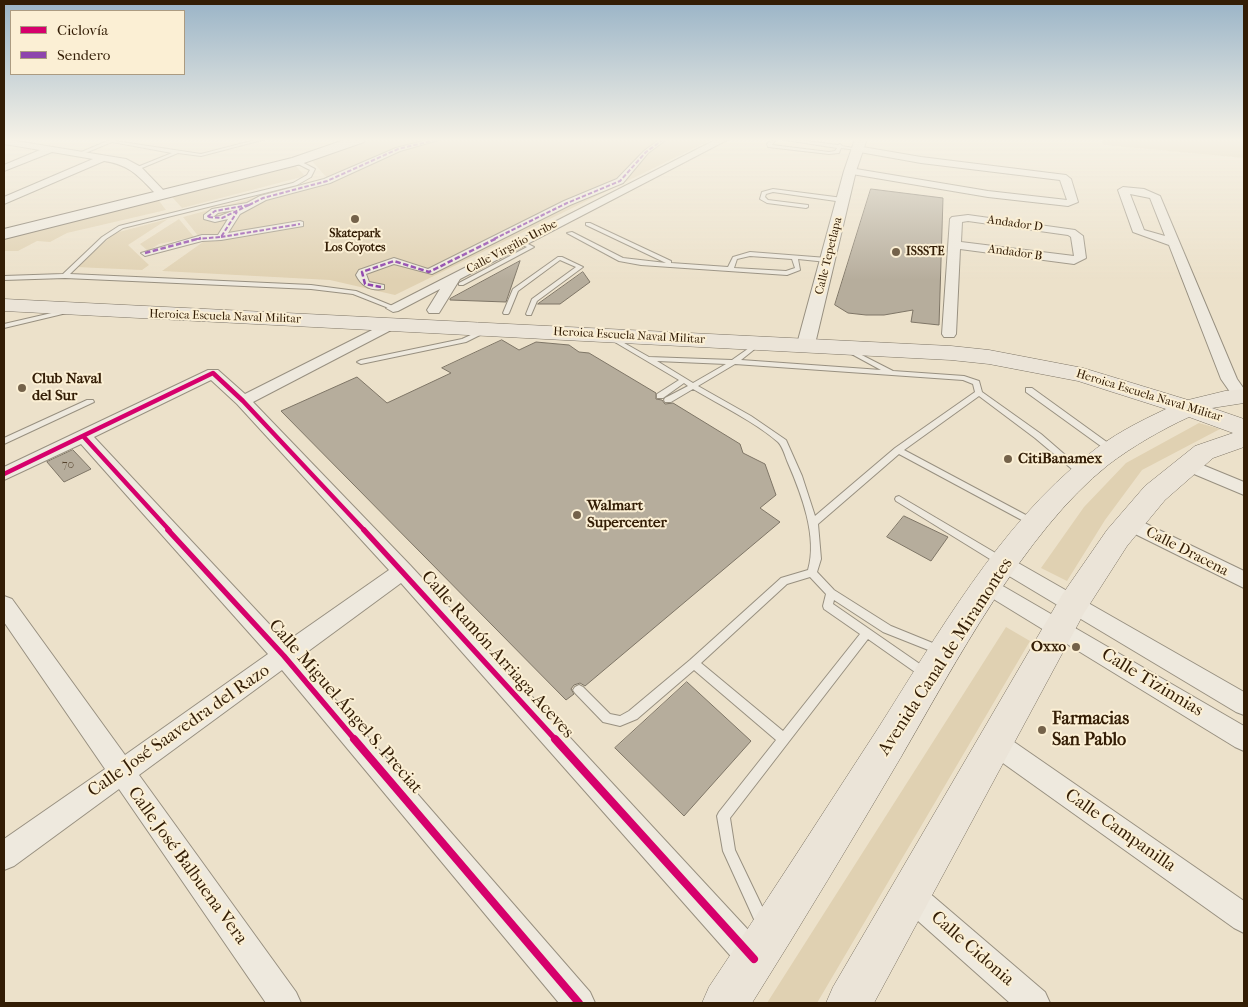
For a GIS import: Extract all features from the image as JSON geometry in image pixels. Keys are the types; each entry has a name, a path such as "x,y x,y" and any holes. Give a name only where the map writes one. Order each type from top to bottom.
{"main road":[{"path":"4,228 191,186"},
{"path":"4,234 127,201"},
{"name":"Heroica Escuela Naval Militar","path":"4,288 155,296 393,316 488,329 605,335 810,331 841,346 989,357 1226,402"},
{"path":"137,313 155,296"},
{"name":"Heroica Escuela Naval Militar","path":"4,305 137,313 393,316 434,310 529,314 762,333"},
{"name":"Heroica Escuela Naval Militar","path":"860,329 949,334 1004,342 1098,361 1226,402"},
{"name":"Heroica Escuela Naval Militar","path":"1226,402 1228,421 1244,429"},
{"name":"Avenida Canal de Miramontes","path":"725,1003 762,948 938,665 998,575 1037,524 1083,473 1112,450 1226,402"},
{"path":"849,1003 1066,616 1097,566 1155,493 1204,452 1244,438"}],"street":[{"path":"4,201 38,186"},
{"path":"154,186 161,193"},
{"path":"249,204 215,211 207,217 211,220 222,219 263,198 308,186"},
{"path":"381,288 365,284 361,275 362,272 394,261 429,272 568,202 606,186"},
{"name":"Calle Virgilio Uribe","path":"434,310 446,288 520,242 631,186"},
{"name":"Calle Tepetlapa","path":"810,331 846,186"},
{"path":"1031,186 1040,187 1073,202 1068,186"},
{"path":"1031,186 1043,186"},
{"path":"221,237 237,212"},
{"name":"Andador D","path":"955,245 956,219 959,217 1071,232 1078,236 1080,258 1074,260"},
{"path":"145,254 202,238 221,237 300,224"},
{"path":"1174,243 1229,379 1226,402"},
{"path":"949,334 955,245"},
{"name":"Andador B","path":"955,245 1074,260"},
{"name":"Calle Virgilio Uribe","path":"393,316 461,279"},
{"path":"243,401 393,316"},
{"name":"Calle Ramón Arriaga Aceves","path":"83,436 213,373 243,401 762,948"},
{"path":"4,474 83,436"},
{"name":"Calle Miguel Ángel S. Preciat","path":"83,436 284,656 579,1003"},
{"path":"1188,465 1244,489"},
{"name":"Calle Dracena","path":"1130,523 1244,580"},
{"name":"Calle José Saavedra del Razo","path":"4,856 403,571"},
{"path":"998,575 1066,616"},
{"name":"Calle José Balbuena Vera","path":"4,605 120,772 285,1003"},
{"name":"Calle Tizinnias","path":"1066,616 1244,704"},
{"name":"Calle Tizinnias","path":"1066,616 1244,739"},
{"name":"Calle Campanilla","path":"995,743 1244,918"},
{"name":"Calle Cidonia","path":"910,895 1034,1003"}],"lane":[{"path":"66,276 104,238 121,227 288,186"},
{"path":"806,206 767,202 762,198 764,193 772,190 843,200"},
{"path":"588,224 674,265"},
{"path":"570,233 621,260 730,270 795,272 798,269 795,258"},
{"path":"730,270 735,258 750,254 827,260"},
{"path":"506,313 515,290 560,258 580,267 534,300 529,314"},
{"path":"4,278 66,276 311,287 354,292 393,316"},
{"path":"4,326 77,310"},
{"path":"360,362 464,341 488,329"},
{"path":"668,400 734,362 762,333"},
{"path":"605,335 748,418 783,442 798,476 813,522 816,559 812,573"},
{"path":"841,346 893,374"},
{"path":"649,359 734,362 964,378 976,383 979,393 1038,436 1083,473"},
{"path":"660,396 684,380"},
{"path":"1029,390 1112,450"},
{"path":"813,522 898,450 979,393"},
{"path":"4,441 90,402"},
{"path":"898,450 1037,524"},
{"path":"898,499 998,575"},
{"path":"812,573 831,593 938,665"},
{"path":"579,690 607,718 620,720 633,715 694,664 784,581 812,573"},
{"path":"831,593 828,606 867,633 938,665"},
{"path":"762,948 729,851 723,816 867,633"},
{"path":"694,664 784,739"}],"shaded area":[{"path":"216,186 267,186 182,208 172,197"},
{"path":"297,186 617,186 395,295 330,280 162,271 203,242 183,217"},
{"path":"157,198 166,210 67,233 50,242 37,241 18,251 4,251 4,236"},
{"path":"168,219 128,245 149,265 142,270 76,267 115,233"},
{"path":"179,219 194,237 159,244 148,251 140,244"},
{"path":"1199,423 1220,429 1142,470 1105,520 1067,581 1041,568 1084,507 1126,463"},
{"path":"1006,627 1030,641 817,1003 767,1003"}],"building":[{"name":"ISSSTE","path":"871,189 943,198 939,325 911,322 913,310 884,315 866,315 848,313 835,305"},
{"path":"520,261 506,302 450,300 450,299"},
{"path":"583,272 590,282 560,304 538,304"},
{"name":"Walmart Supercenter","path":"502,340 519,350 536,342 569,345 579,352 589,353 656,393 656,399 662,400 665,404 673,403 740,444 743,453 765,464 776,495 760,508 780,522 585,686 580,683 574,685 571,689 574,694 566,700 281,411 357,377 387,403 451,373 442,368"},
{"path":"73,450 91,469 64,482 47,462"},
{"path":"904,516 948,537 931,561 887,537"},
{"path":"687,682 751,741 684,816 615,748"}],"marked path":[{"path":"249,205 263,198 308,186"},
{"path":"381,287 365,284 361,275 362,272 394,261 429,272 567,203 608,186"},
{"path":"145,253 202,238 221,237 237,212 249,205 215,211 207,217 219,219 237,212"},
{"path":"221,237 300,224"}],"cycle path":[{"path":"4,474 213,373 243,401 403,571 754,959"},
{"path":"83,436 284,656 579,1003"}],"place":[{"name":"Skatepark Los Coyotes","path":"355,219"},
{"name":"ISSSTE","path":"896,252"},
{"name":"Club Naval del Sur","path":"22,388"},
{"name":"CitiBanamex","path":"1008,459"},
{"name":"Walmart Supercenter","path":"577,515"},
{"name":"Oxxo","path":"1076,647"},
{"name":"Farmacias San Pablo","path":"1042,730"}]}
